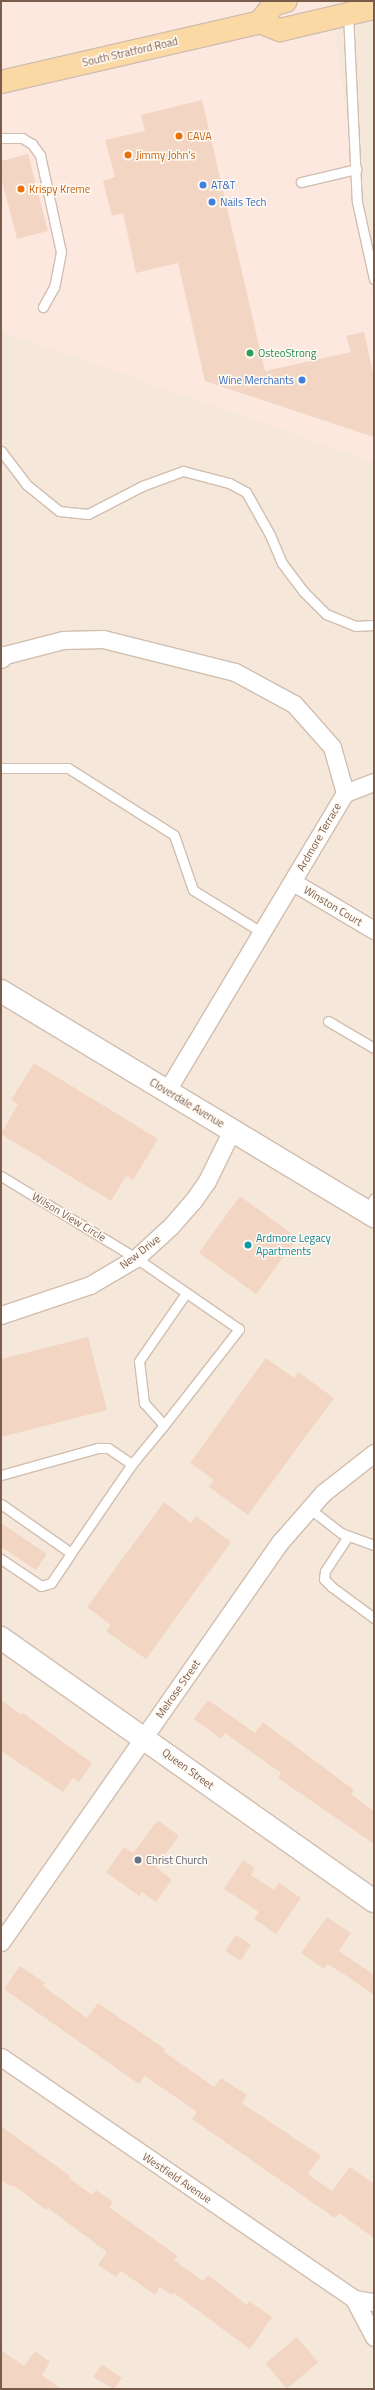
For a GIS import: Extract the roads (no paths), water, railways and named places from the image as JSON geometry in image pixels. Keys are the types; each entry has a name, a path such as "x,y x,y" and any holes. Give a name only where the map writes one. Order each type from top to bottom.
{"main road":[{"path":"286,1 274,4 260,22 280,30 347,8 374,8"},
{"name":"South Stratford Road","path":"1,82 260,22"}],"street":[{"name":"Ardmore Terrace","path":"2,654 63,640 103,639 234,672 294,704 332,747 345,793 263,933 167,1091"},
{"path":"345,793 374,782"},
{"name":"Winston Court","path":"293,882 374,930"},
{"name":"Cloverdale Avenue","path":"1,991 232,1130 371,1208"},
{"name":"New Drive","path":"1,1315 90,1285 136,1258 171,1226 193,1201 207,1181 232,1130"},
{"name":"Melrose Street","path":"1,1942 281,1541 309,1508 344,1475 374,1453"},
{"name":"Queen Street","path":"1,1638 374,1901"},
{"name":"Westfield Avenue","path":"1,2057 354,2299 374,2302"},
{"name":"Westfield Avenue","path":"354,2299 374,2337"}],"lane":[{"path":"347,8 357,202 374,279"},
{"path":"1,138 22,138 32,144 40,155 61,252 54,286 43,307"},
{"path":"301,182 356,168"},
{"path":"1,451 27,485 59,511 88,514 142,486 183,471 229,483 246,492 270,535 282,563 302,591 326,614 355,626 374,625"},
{"path":"1,768 68,768 168,830 174,835 193,890 263,933"},
{"path":"328,1021 374,1048"},
{"name":"Wilson View Circle","path":"1,1176 136,1258 239,1329 164,1425"},
{"path":"1,1559 42,1586 51,1583 132,1464 164,1425 144,1403 139,1361 186,1292"},
{"path":"1,1475 98,1448 108,1448 132,1464"},
{"path":"1,1504 71,1553"},
{"path":"309,1508 348,1536 374,1545"},
{"path":"348,1536 325,1571 324,1579 332,1587 374,1618"}],"place":[{"name":"CAVA","path":"179,136"},
{"name":"Jimmy John's","path":"128,155"},
{"name":"AT&T","path":"203,185"},
{"name":"Krispy Kreme","path":"21,189"},
{"name":"Nails Tech","path":"212,202"},
{"name":"OsteoStrong","path":"250,353"},
{"name":"Wine Merchants","path":"302,380"},
{"name":"Ardmore Legacy Apartments","path":"248,1245"},
{"name":"Christ Church","path":"138,1860"}]}
